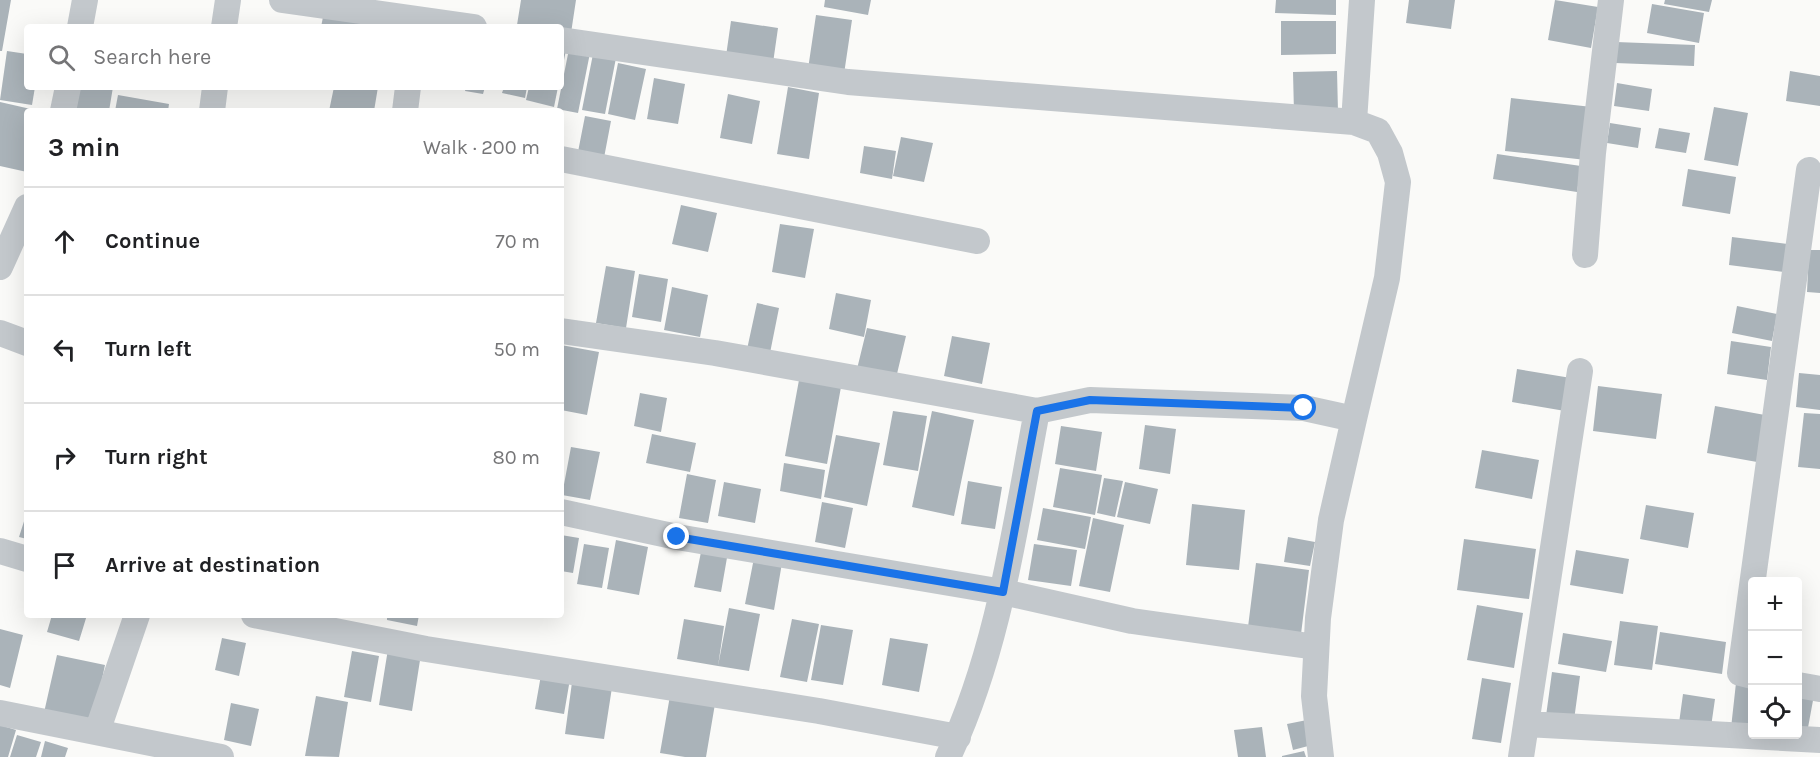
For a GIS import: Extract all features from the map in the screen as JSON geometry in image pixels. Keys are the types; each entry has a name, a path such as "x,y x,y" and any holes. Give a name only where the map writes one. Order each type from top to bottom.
{"street":[{"path":"81,24 85,0"},
{"path":"224,24 228,0"},
{"path":"282,0 417,23"},
{"path":"1354,122 1362,0"},
{"path":"1585,255 1593,153 1611,0"},
{"path":"564,40 848,82 1354,122 1378,131 1390,153 1398,182 1387,278 1331,520 1316,647 1314,696 1321,757"},
{"path":"64,108 67,90"},
{"path":"212,108 215,90"},
{"path":"405,108 408,90"},
{"path":"564,160 977,241"},
{"path":"1748,675 1740,673 1809,170"},
{"path":"0,267 24,214"},
{"path":"564,331 715,353 1037,411 1090,400 1304,408 1354,420"},
{"path":"0,333 24,342"},
{"path":"1521,757 1581,371"},
{"path":"269,618 426,649 819,711 953,747 975,690 1003,592 1037,411"},
{"path":"564,513 677,537 1003,592 1132,621 1316,647"},
{"path":"0,551 24,558"},
{"path":"97,732 136,618"},
{"path":"1802,686 1820,689"},
{"path":"0,713 221,757"},
{"path":"1526,724 1820,740"}],"building":[{"path":"0,0 11,0 2,51 0,51"},
{"path":"521,0 576,0 571,33 564,32 564,24 517,24"},
{"path":"825,0 871,0 868,15 824,7"},
{"path":"1276,0 1336,0 1336,15 1275,13"},
{"path":"1409,0 1455,0 1451,29 1406,23"},
{"path":"1555,0 1598,7 1591,48 1548,40"},
{"path":"1665,0 1712,0 1709,12 1664,4"},
{"path":"1652,4 1704,13 1699,43 1647,33"},
{"path":"324,12 366,19 365,24 322,24"},
{"path":"816,15 852,20 844,74 808,69"},
{"path":"731,21 778,28 773,63 726,56"},
{"path":"1281,21 1336,21 1336,54 1281,55"},
{"path":"1616,42 1695,45 1694,66 1615,63"},
{"path":"569,49 590,53 578,113 557,108 561,90 564,90 564,74"},
{"path":"7,51 24,54 24,90 34,90 32,105 0,100"},
{"path":"593,54 616,58 605,114 582,110"},
{"path":"618,63 646,69 635,120 608,114"},
{"path":"1337,71 1338,112 1294,113 1293,72"},
{"path":"1790,71 1820,76 1820,106 1786,101"},
{"path":"654,78 685,84 678,124 647,119"},
{"path":"1617,83 1652,89 1649,111 1614,106"},
{"path":"788,87 819,93 809,159 777,154"},
{"path":"75,90 112,90 110,108 72,108"},
{"path":"333,90 378,90 374,108 330,108"},
{"path":"465,90 484,90 483,94"},
{"path":"503,90 526,90 525,98 502,93"},
{"path":"528,90 557,90 554,107 526,100"},
{"path":"728,94 760,101 752,144 720,138"},
{"path":"118,95 169,104 168,108 116,108"},
{"path":"1511,98 1592,107 1586,160 1505,151"},
{"path":"0,102 26,108 24,108 24,171 0,166"},
{"path":"1714,107 1748,113 1738,166 1704,160"},
{"path":"585,116 611,121 603,163 577,157"},
{"path":"1610,123 1641,128 1638,148 1607,143"},
{"path":"1659,128 1690,133 1686,153 1655,148"},
{"path":"901,137 933,143 924,182 893,176"},
{"path":"864,146 896,151 892,179 860,173"},
{"path":"1497,154 1581,166 1577,192 1493,179"},
{"path":"1688,169 1736,177 1730,214 1682,206"},
{"path":"681,205 717,213 708,252 672,244"},
{"path":"780,224 814,229 805,278 772,272"},
{"path":"1732,237 1795,245 1792,273 1729,265"},
{"path":"1809,250 1820,250 1820,293 1807,292"},
{"path":"606,266 635,271 626,328 596,323"},
{"path":"639,274 668,279 661,322 632,317"},
{"path":"672,287 708,295 700,337 664,330"},
{"path":"836,293 871,300 864,337 829,329"},
{"path":"757,303 779,308 769,358 746,354"},
{"path":"1737,306 1777,314 1772,341 1732,333"},
{"path":"867,328 906,336 896,378 857,369"},
{"path":"952,336 990,343 982,384 944,376"},
{"path":"1731,341 1771,347 1767,380 1727,374"},
{"path":"564,346 599,352 587,415 564,411"},
{"path":"1517,369 1571,378 1565,411 1512,402"},
{"path":"1799,373 1820,375 1820,410 1796,407"},
{"path":"799,380 841,387 827,464 785,456"},
{"path":"1598,386 1662,394 1656,439 1593,431"},
{"path":"640,393 667,398 661,432 634,426"},
{"path":"1715,406 1765,415 1757,462 1707,453"},
{"path":"893,411 927,416 918,471 883,465"},
{"path":"932,411 974,420 954,516 912,507"},
{"path":"1804,413 1820,414 1820,469 1798,467"},
{"path":"1145,425 1176,429 1170,474 1139,469"},
{"path":"1061,426 1102,432 1096,471 1055,464"},
{"path":"652,434 696,443 690,472 646,463"},
{"path":"836,435 880,443 867,506 824,497"},
{"path":"571,447 600,452 590,500 564,495"},
{"path":"1482,450 1539,460 1532,499 1475,488"},
{"path":"784,463 825,470 821,499 780,491"},
{"path":"1060,468 1102,475 1095,515 1053,507"},
{"path":"687,474 716,480 708,523 679,518"},
{"path":"1104,478 1123,481 1115,517 1097,513"},
{"path":"968,481 1002,487 995,529 961,524"},
{"path":"724,482 761,489 755,523 718,516"},
{"path":"1125,482 1158,489 1150,524 1117,517"},
{"path":"822,502 853,508 845,548 815,542"},
{"path":"1192,504 1245,510 1239,570 1186,565"},
{"path":"1646,505 1694,513 1688,548 1640,539"},
{"path":"1043,508 1091,517 1085,549 1037,540"},
{"path":"1093,518 1124,525 1110,592 1079,586"},
{"path":"24,521 24,538 19,537"},
{"path":"564,536 579,538 573,573 564,572"},
{"path":"1288,537 1315,542 1310,566 1284,562"},
{"path":"1464,539 1536,549 1529,599 1457,590"},
{"path":"616,540 648,547 639,595 607,589"},
{"path":"584,544 609,548 602,588 577,584"},
{"path":"1034,544 1077,550 1071,586 1028,580"},
{"path":"702,547 728,552 721,592 694,587"},
{"path":"1576,550 1629,559 1623,594 1570,585"},
{"path":"754,558 782,563 774,610 745,604"},
{"path":"1256,563 1309,570 1301,634 1248,627"},
{"path":"1477,605 1523,613 1514,668 1467,660"},
{"path":"729,608 760,614 749,671 718,666"},
{"path":"51,618 86,618 79,641 47,632"},
{"path":"387,618 418,618 417,626 387,620"},
{"path":"684,619 724,626 718,666 677,659"},
{"path":"792,619 819,624 807,682 780,677"},
{"path":"1620,621 1658,626 1652,670 1614,665"},
{"path":"821,625 853,630 843,685 811,680"},
{"path":"0,629 23,635 10,688 0,685"},
{"path":"1660,632 1726,642 1722,674 1655,664"},
{"path":"1563,633 1612,641 1606,672 1558,664"},
{"path":"222,638 246,643 239,676 215,670"},
{"path":"890,638 928,644 919,692 882,685"},
{"path":"388,649 421,654 412,711 379,705"},
{"path":"352,651 379,656 371,702 344,697"},
{"path":"57,655 105,665 92,727 43,717"},
{"path":"1552,672 1580,676 1574,720 1546,716"},
{"path":"541,675 570,679 564,714 535,709"},
{"path":"573,675 613,681 604,739 565,734"},
{"path":"1482,678 1511,683 1501,743 1472,739"},
{"path":"1736,683 1748,684 1748,730 1731,728"},
{"path":"671,690 716,698 706,757 685,757 660,753"},
{"path":"1802,693 1814,695 1807,733 1802,732"},
{"path":"1683,694 1715,699 1711,727 1679,723"},
{"path":"316,696 348,702 339,757 305,756"},
{"path":"231,703 259,709 251,746 224,740"},
{"path":"1307,720 1312,745 1293,750 1287,724"},
{"path":"0,725 16,730 8,757 0,757"},
{"path":"1262,727 1266,757 1238,757 1234,730"},
{"path":"17,735 41,742 36,757 10,757"},
{"path":"45,741 68,748 65,757 41,757"},
{"path":"1304,751 1306,757 1282,757 1282,756"}],"route":[{"path":"677,537 1003,592 1037,411 1090,400 1304,408"}]}
